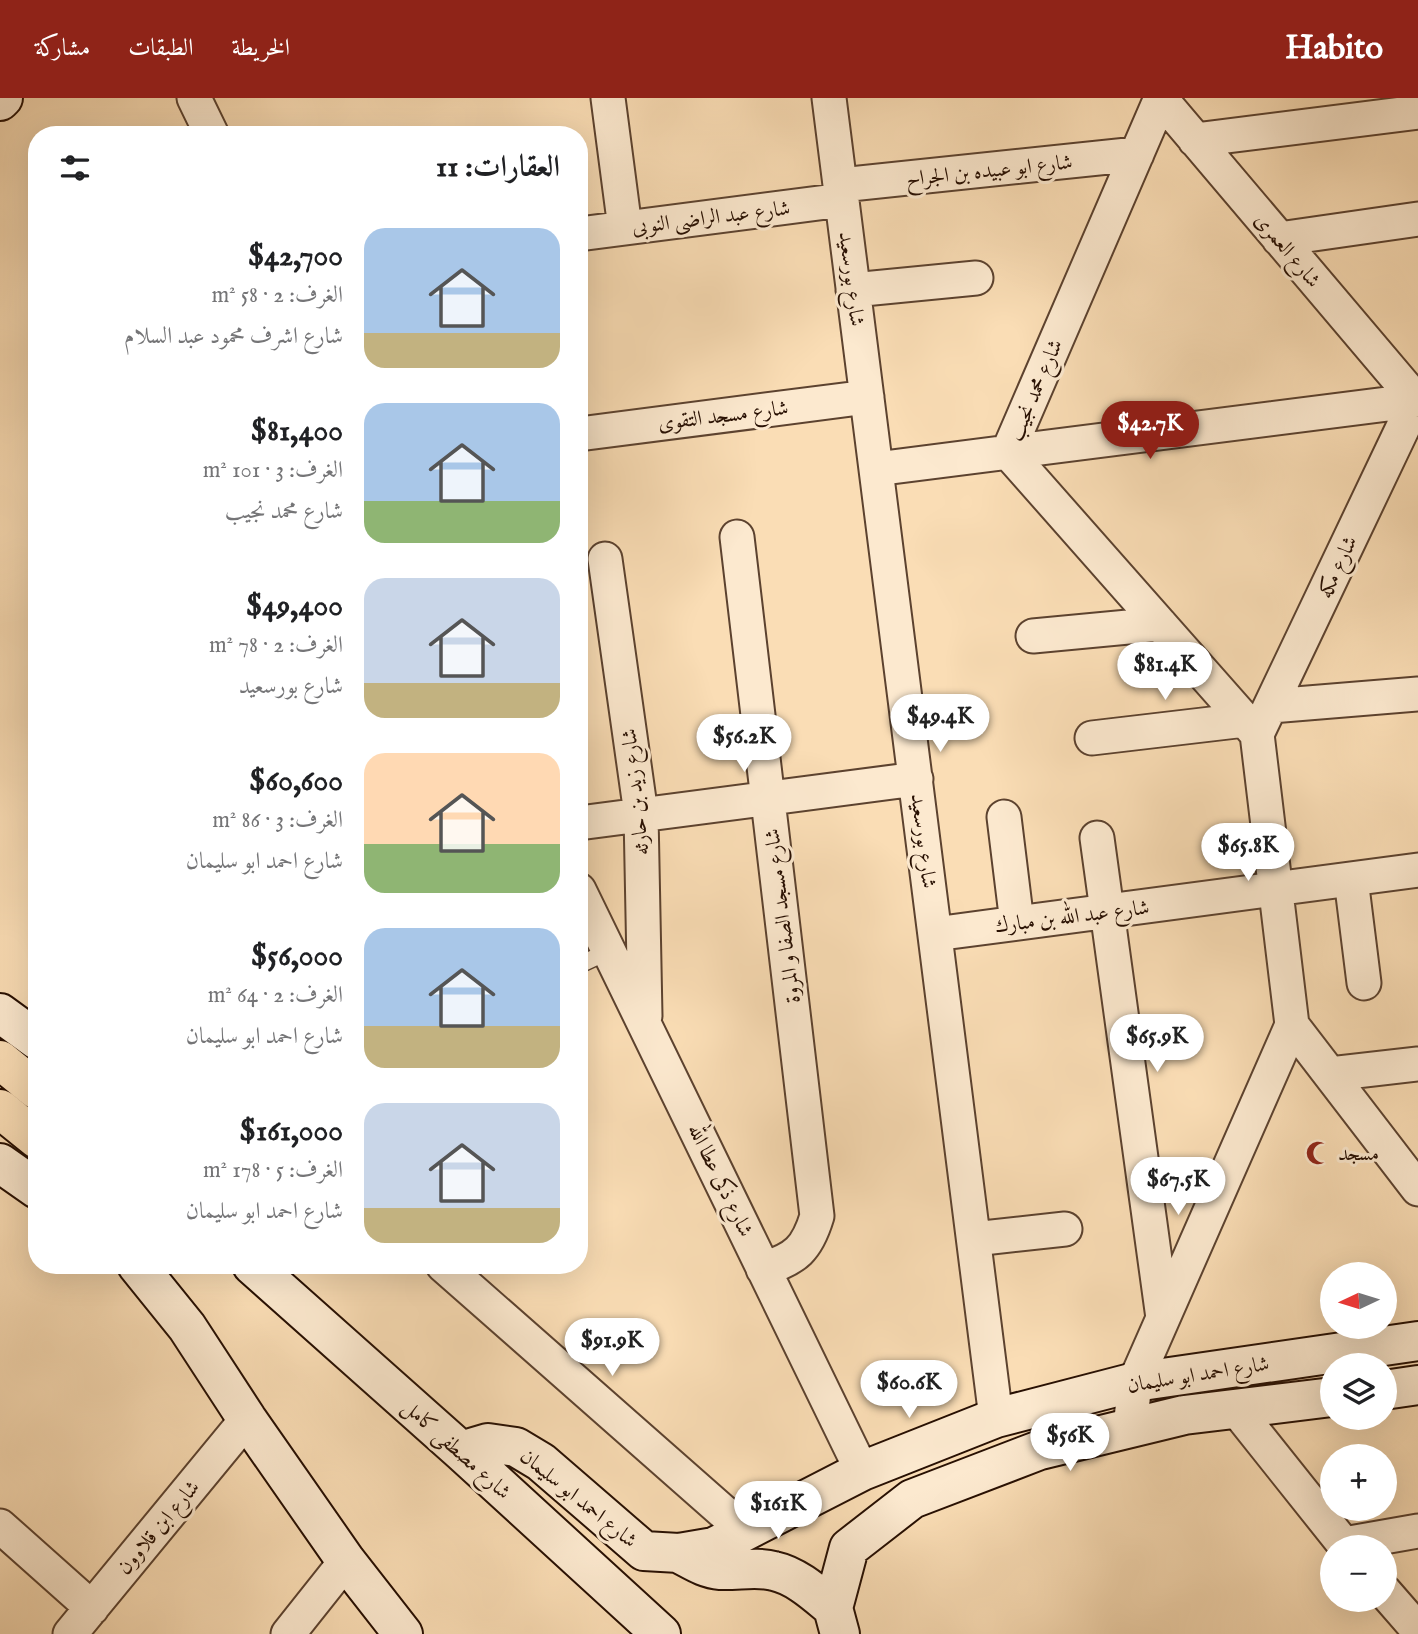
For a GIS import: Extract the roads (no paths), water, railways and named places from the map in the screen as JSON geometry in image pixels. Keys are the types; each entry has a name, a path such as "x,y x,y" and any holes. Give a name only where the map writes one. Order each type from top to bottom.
{"main road":[{"path":"0,1013 28,1033"},
{"path":"0,1060 28,1083"},
{"path":"0,1109 28,1132"},
{"path":"0,1163 28,1183"},
{"path":"144,1274 187,1327 346,1561 402,1634"},
{"name":"شارع مصطفى كامل","path":"262,1274 461,1451 660,1634"},
{"name":"شارع احمد ابو سليمان","path":"461,1451 488,1443 516,1447 541,1462 644,1551 679,1553 714,1547 862,1471 996,1418 1135,1382 1418,1341"},
{"path":"1397,1388 1418,1385"},
{"name":"شارع احمد ابو سليمان","path":"837,1621 849,1548 912,1499 1040,1450 1184,1415 1320,1398"},
{"path":"679,1553 706,1567 719,1570 750,1568 785,1574 813,1591 837,1621"}],"street":[{"path":"194,98 208,126"},
{"path":"608,98 625,228"},
{"name":"شارع بورسعيد","path":"830,98 996,1418"},
{"name":"شارع العمرى","path":"1161,99 1417,400"},
{"name":"شارع محمد نجيب","path":"1161,99 1008,452 1160,624 1258,720"},
{"path":"1195,139 1418,112"},
{"name":"شارع ابو عبيده بن الجراح","path":"841,192 1137,154"},
{"name":"شارع عبد الراضى النوبى","path":"588,233 841,192"},
{"path":"1279,239 1418,219"},
{"path":"853,290 976,278"},
{"name":"شارع مسجد التقوى","path":"588,433 867,397"},
{"path":"876,469 1417,400"},
{"name":"شارع مكه","path":"1258,720 1417,400"},
{"name":"شارع مسجد الصفا و المروة","path":"737,537 817,1216 811,1235 800,1251 784,1262 763,1269"},
{"name":"شارع زيد بن حارثه","path":"605,559 640,814 646,1026"},
{"path":"1032,636 1160,624"},
{"path":"1092,738 1258,720 1418,694"},
{"path":"1130,1428 1135,1382 1292,1025 1258,720"},
{"path":"588,822 916,779"},
{"path":"1004,817 1017,923"},
{"path":"1097,838 1163,1318"},
{"name":"شارع عبد الله بن مبارك","path":"935,934 1418,870"},
{"path":"1351,879 1364,982"},
{"name":"شارع ذكى عطا الله","path":"588,908 862,1471"},
{"path":"1292,1025 1412,1174"},
{"path":"1331,1074 1418,1064"},
{"path":"974,1239 1065,1229"},
{"path":"453,1274 746,1532"},
{"path":"1236,1409 1336,1535"},
{"name":"شارع ابن قلاوون","path":"70,1634 247,1419"},
{"path":"0,1526 92,1608"},
{"path":"1397,1535 1418,1531"},
{"path":"288,1634 346,1561"},
{"path":"1397,1606 1418,1630"}],"lane":[{"path":"588,960 609,950"}],"place":[{"name":"مسجد","path":"1318,1153"}]}
